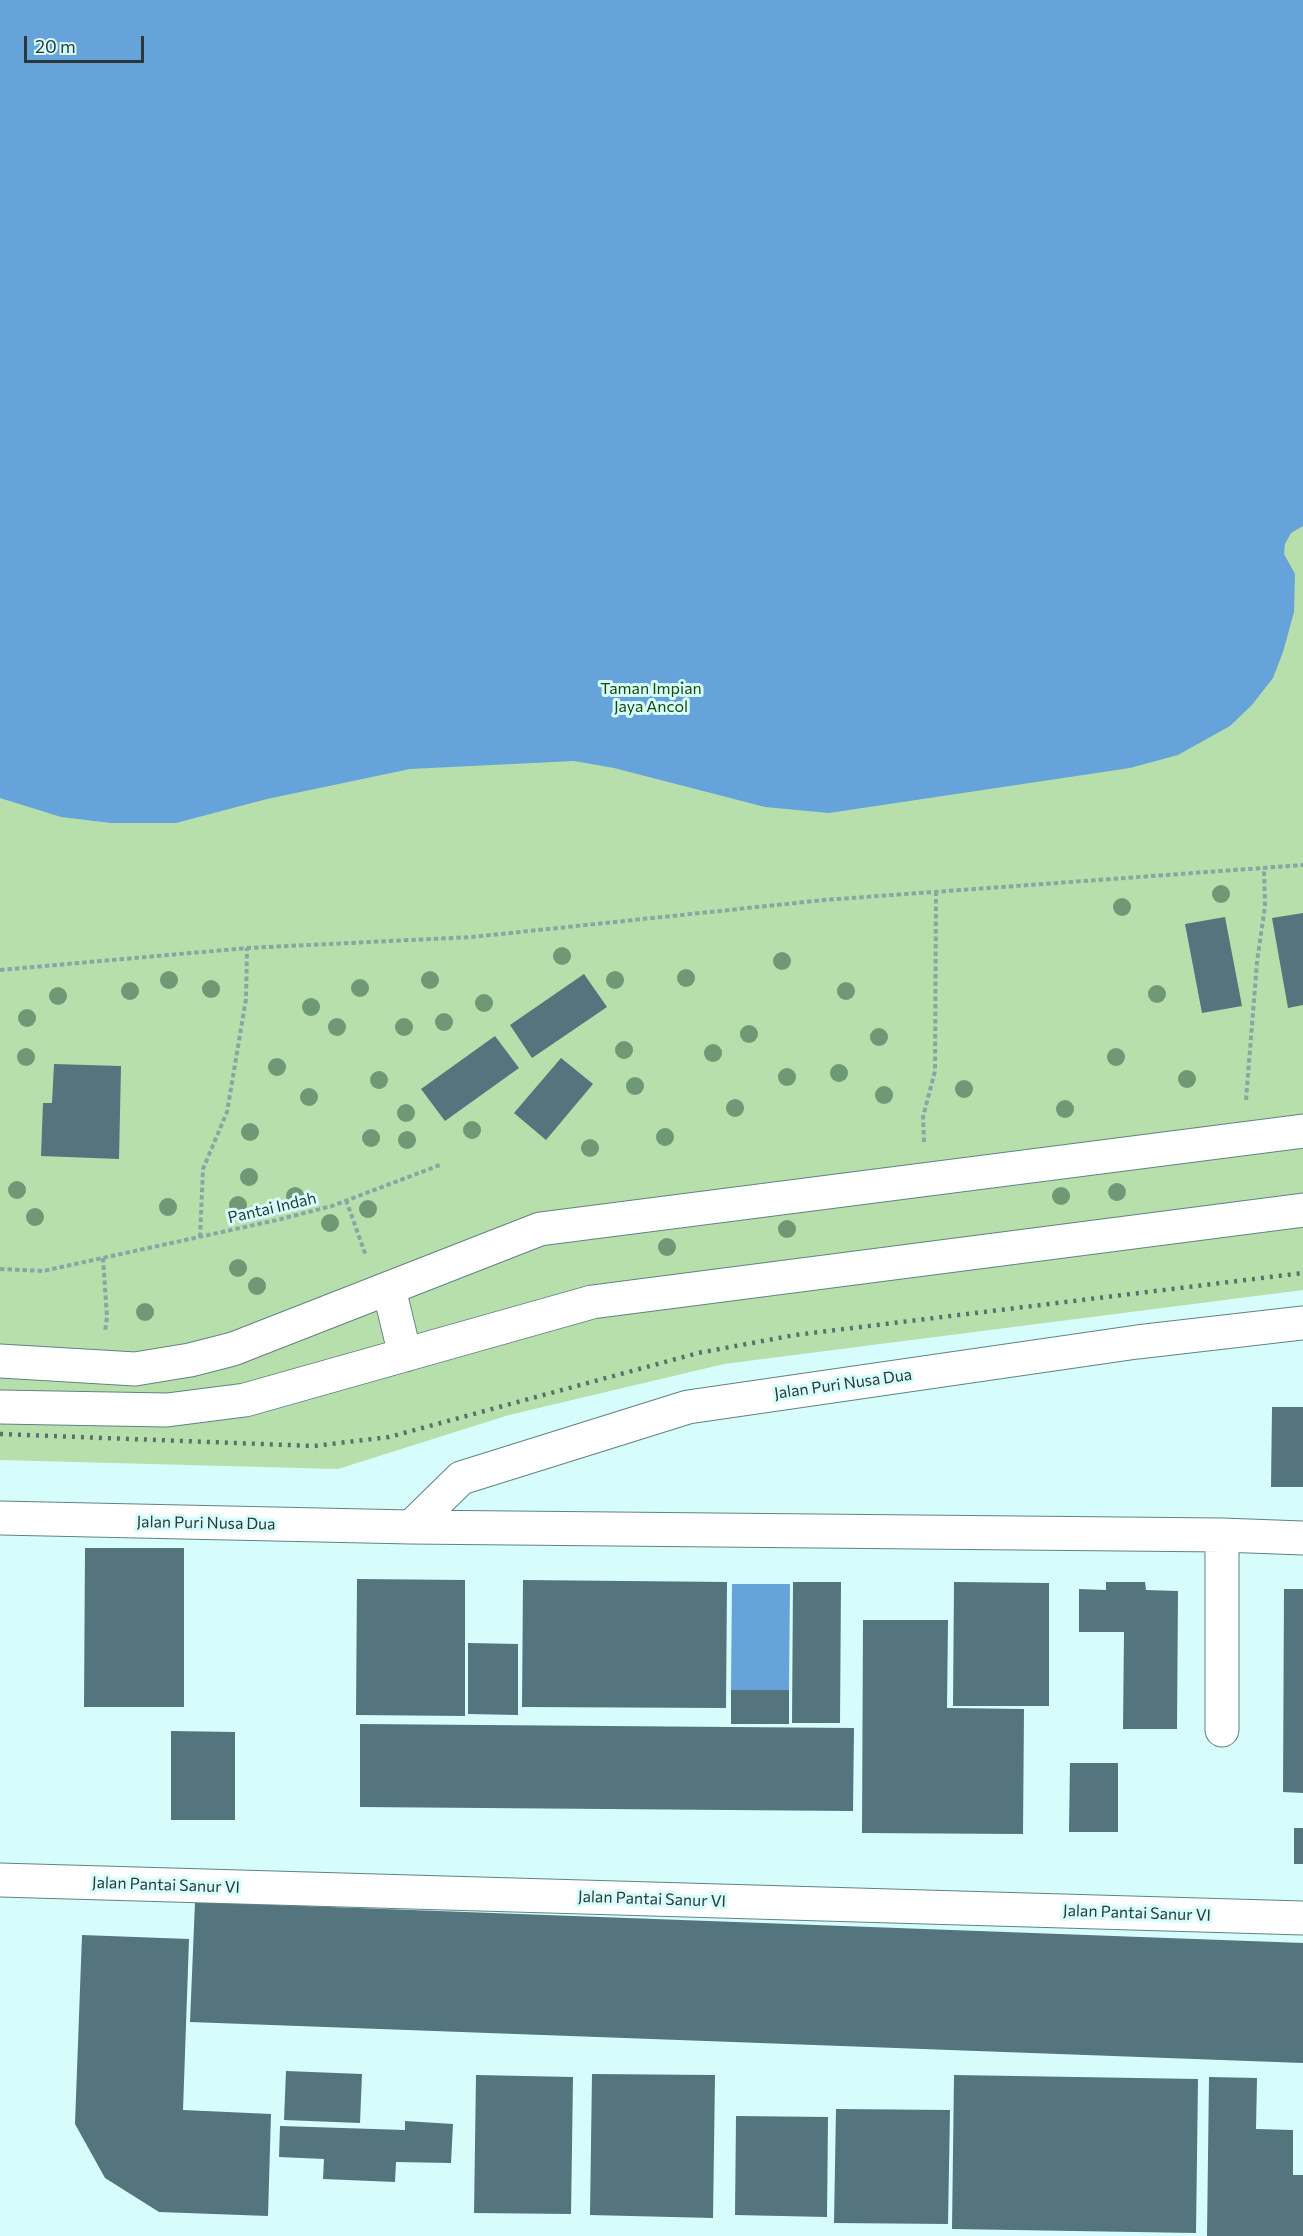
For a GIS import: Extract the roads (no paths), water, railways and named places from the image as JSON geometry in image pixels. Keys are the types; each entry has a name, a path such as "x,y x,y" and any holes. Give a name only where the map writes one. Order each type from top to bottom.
{"street":[{"path":"0,1361 135,1369 190,1360 233,1349 540,1229 1303,1131"},
{"path":"0,1407 167,1410 245,1400 592,1302 1303,1210"},
{"path":"384,1291 405,1355"},
{"name":"Jalan Puri Nusa Dua","path":"411,1527 461,1478 688,1407 1137,1342 1303,1323"},
{"name":"Jalan Puri Nusa Dua","path":"0,1518 411,1527 1222,1535 1303,1538"},
{"path":"1222,1535 1222,1730"},
{"name":"Jalan Pantai Sanur VI","path":"0,1880 1303,1918"}],"water":[{"path":"0,0 1303,0 1303,526 1291,533 1285,544 1284,554 1295,574 1294,612 1273,678 1252,705 1230,726 1178,755 1130,768 829,813 765,807 614,768 574,761 410,769 267,799 176,823 111,823 61,817 0,798"},
{"path":"732,1584 790,1584 789,1690 731,1690"}],"railway":[{"path":"0,1434 314,1446 389,1437 698,1353 795,1335 1303,1273"}],"park label":[{"name":"Taman Impian Jaya Ancol","path":"651,698"}]}
